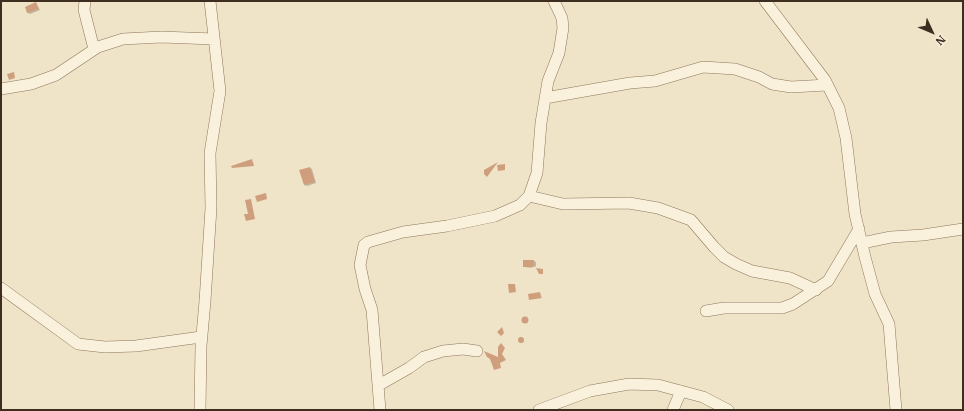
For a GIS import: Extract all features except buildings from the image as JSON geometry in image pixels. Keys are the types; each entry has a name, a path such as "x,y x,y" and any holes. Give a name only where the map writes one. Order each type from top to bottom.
{"street":[{"path":"85,1 84,10 94,50"},
{"path":"200,410 202,337 210,208 210,153 220,91 210,1"},
{"path":"380,410 372,310 365,289 360,265 364,245 368,242 403,232 495,216 520,205 529,196 536,173 548,82 559,53 563,28 562,18 554,1"},
{"path":"765,1 827,85 839,108 846,138 858,229 875,294 889,324 896,410"},
{"path":"1,89 30,84 56,76 94,50 123,39 161,37 214,40"},
{"path":"546,98 630,83 655,81 703,67 735,69 759,77 772,84 792,87 827,85"},
{"path":"529,196 564,204 629,203 658,208 691,220 724,257 736,264 752,271 790,278 816,290"},
{"path":"706,311 724,308 782,308 793,304 828,281 858,229"},
{"path":"862,243 891,237 922,235 963,229"},
{"path":"1,288 78,344 105,347 136,346 202,337"},
{"path":"379,385 409,368 424,357 443,351 463,349 477,351"},
{"path":"539,410 590,391 629,384 658,385 703,397 728,410"},
{"path":"673,410 681,392"}]}
